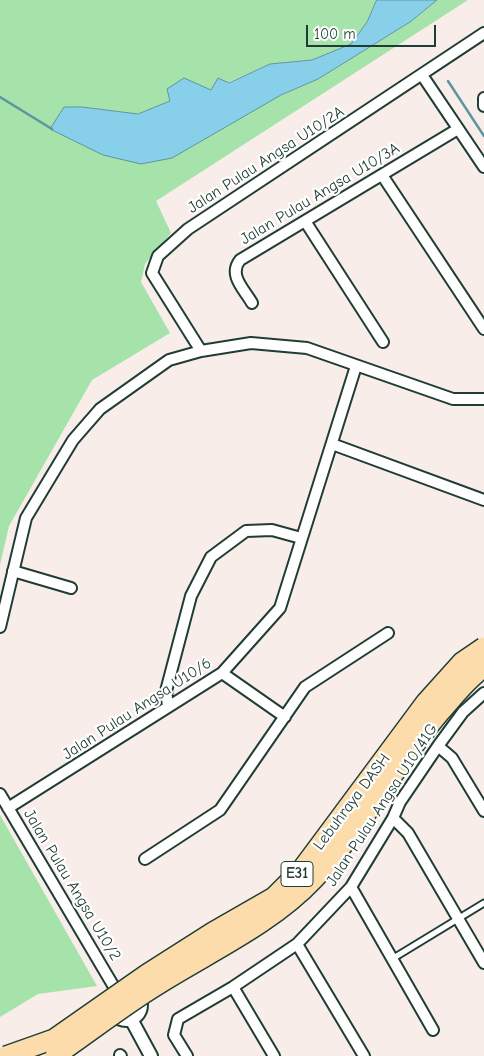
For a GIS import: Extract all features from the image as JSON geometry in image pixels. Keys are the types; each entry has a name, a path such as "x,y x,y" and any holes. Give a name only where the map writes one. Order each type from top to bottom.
{"highway":[{"name":"Lebuhraya DASH","path":"54,1050 155,969 274,897 302,869 426,702 462,662 484,647"},
{"name":"Lebuhraya DASH","path":"54,1050 251,928 300,894 341,846 441,711 484,667"},
{"path":"6,1056 54,1050"}],"street":[{"name":"Jalan Pulau Angsa U10/2A","path":"201,351 152,273 158,256 188,229 484,33"},
{"path":"422,75 484,168"},
{"path":"484,98 484,106"},
{"name":"Jalan Pulau Angsa U10/3A","path":"252,303 234,274 235,266 240,260 458,129"},
{"path":"382,174 484,329"},
{"path":"305,221 383,342"},
{"path":"0,627 26,518 73,440 100,409 170,360 201,351 251,343 307,348 454,399 484,399"},
{"name":"Jalan Pulau Angsa U10/6","path":"8,808 222,673 280,608 356,366"},
{"path":"332,444 484,500"},
{"path":"168,706 166,691 191,596 211,557 246,531 272,530 301,538"},
{"path":"14,571 71,588"},
{"path":"145,858 220,810 305,687 388,633"},
{"path":"18,1056 110,1004 117,992 133,991 251,921 279,898 306,870 424,710 464,666 484,651"},
{"path":"222,673 285,717"},
{"path":"54,1050 116,1017 130,1019 138,1013 141,1004 277,920 320,880 442,718 484,674"},
{"name":"Jalan Pulau Angsa U10/41G","path":"186,1056 174,1035 178,1019 234,988 296,944 351,887 394,818 400,802 438,746 460,716 484,693"},
{"path":"438,746 452,758 484,811"},
{"name":"Jalan Pulau Angsa U10/2","path":"0,794 117,992"},
{"path":"394,818 408,833 484,963"},
{"path":"351,887 433,1030"},
{"path":"296,944 364,1056"},
{"path":"234,988 274,1056"},
{"path":"133,991 141,1004"},
{"path":"110,1004 116,1017"},
{"path":"130,1019 152,1056"}],"lane":[{"path":"392,959 484,903"}],"green space":[{"path":"0,0 377,0 367,22 351,44 312,60 270,64 211,90 171,101 138,114 82,107 50,128 281,95 318,79 410,22 437,0 468,0 156,201 171,233 145,264 141,282 170,333 92,380 9,526 0,565"},
{"path":"0,815 97,986 38,994 0,1017"}],"water":[{"path":"377,0 437,0 410,22 318,79 281,95 172,158 141,164 103,155 50,129 64,107 82,107 138,114 170,101 167,89 184,78 211,90 218,78 229,83 270,64 312,60 351,44 367,22"}],"waterway":[{"path":"448,81 484,136"},
{"path":"0,97 52,129"}]}
